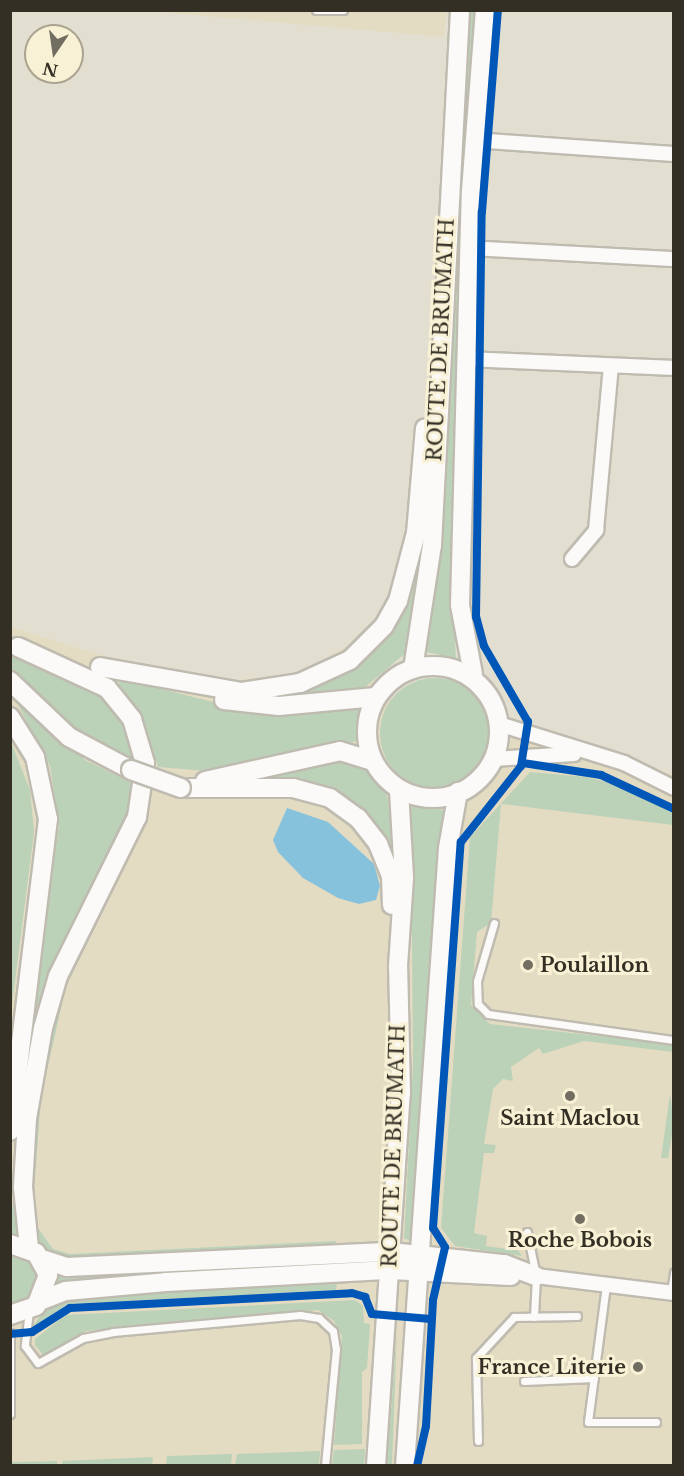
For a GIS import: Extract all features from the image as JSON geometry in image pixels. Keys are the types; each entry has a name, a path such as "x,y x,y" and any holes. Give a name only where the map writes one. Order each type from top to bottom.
{"main road":[{"name":"ROUTE DE BRUMATH","path":"413,669 432,545 443,291 460,10"},
{"name":"ROUTE DE BRUMATH","path":"473,674 460,605 473,140 485,10"},
{"path":"100,667 224,690 260,691 316,678 365,649 398,602 408,571 421,491 432,315 443,291"},
{"path":"14,646 248,704 376,697 413,669 432,665 473,674 495,705 499,724 493,759 458,792 438,798 399,790 370,760 340,751 239,776 182,785"},
{"path":"14,646 106,688 132,719 145,763 137,817 58,976 43,1028 27,1119 22,1203 36,1253 48,1284 35,1305"},
{"path":"10,681 69,737 126,769 182,785 293,788 345,807 369,830 386,861 398,966"},
{"path":"370,760 366,739 376,697"},
{"path":"10,717 35,757 48,819 12,1083 10,1131"},
{"name":"ROUTE DE BRUMATH","path":"376,1466 401,1075 398,966 404,877 399,790"},
{"name":"ROUTE DE BRUMATH","path":"405,1466 449,839 458,792"},
{"path":"10,1244 67,1268 391,1251 418,1262 536,1276"},
{"path":"10,1315 66,1292 166,1282 390,1270 418,1262"}],"street":[{"path":"473,140 674,154"},
{"path":"469,248 674,259"},
{"path":"467,359 674,368"},
{"path":"572,559 596,530 611,366"},
{"path":"499,724 600,756 674,788"},
{"path":"493,759 531,753 600,756"},
{"path":"536,1276 672,1293"}],"lane":[{"path":"316,10 343,10"},
{"path":"494,924 477,981 478,1004 488,1014 674,1040"},
{"path":"527,1232 536,1276 534,1317"},
{"path":"672,1293 674,1272"},
{"path":"606,1285 588,1422 656,1422"},
{"path":"35,1305 25,1346 38,1363 83,1338 113,1332 300,1315 319,1318 333,1331 336,1349 325,1466"},
{"path":"478,1441 476,1358 514,1317 577,1316"},
{"path":"10,1333 10,1414"},
{"path":"525,1381 594,1378"}],"shaded area":[{"path":"148,11 447,11 444,37"},
{"path":"11,627 107,657 227,681 301,673 349,645 392,699 381,732 383,753 394,770 424,787 488,747 490,738 535,726 620,752 673,775 673,1465 11,1466"}],"green space":[{"path":"468,11 477,11 464,168 453,604 456,658 425,652 436,577"},
{"path":"425,517 407,652 365,687 268,696 353,667 374,648"},
{"path":"11,656 83,678 117,707 141,762 77,736 11,673"},
{"path":"435,678 456,683 474,694 485,712 490,733 485,754 474,772 456,783 435,788 414,783 396,772 385,754 380,733 385,712 396,694 414,683"},
{"path":"122,679 225,705 362,706 358,741 207,771 158,767 146,726 118,685"},
{"path":"11,691 85,760 142,788 131,821 117,832 106,868 53,975 19,1173 17,1234 11,1233 11,1223 24,1059 59,825 50,766"},
{"path":"11,742 30,790 34,832 11,1013"},
{"path":"335,757 362,762 387,794 397,864 359,811 247,781"},
{"path":"530,772 586,777 623,786 673,813 673,825 501,804 491,923 477,932 471,1005 490,1024 673,1044 673,1052 584,1041 543,1054 539,1048 511,1067 513,1081 503,1079 493,1089 484,1144 496,1145 494,1153 484,1153 474,1233 487,1236 486,1246 508,1249 510,1238 522,1256 455,1246 441,1228 470,837"},
{"path":"411,806 445,810 412,1240 404,1239 413,1065"},
{"path":"56,1001 62,1004 41,1097 34,1194 35,1224 53,1249 70,1254 336,1241 337,1247 67,1261 45,1250 28,1220 30,1131"},
{"path":"670,1094 674,1124 668,1158 661,1158"},
{"path":"11,1252 30,1259 39,1279 29,1300 11,1305"},
{"path":"337,1261 166,1273 144,1281 57,1285 58,1273"},
{"path":"337,1284 336,1290 68,1304 32,1328 46,1307 75,1297"},
{"path":"355,1300 363,1306 364,1323 370,1324 367,1368 362,1372 362,1444 334,1445 342,1336 334,1321 318,1310 86,1331 43,1355 35,1345 35,1339 66,1315"},
{"path":"397,1328 392,1465 387,1465"},
{"path":"365,1449 364,1465 332,1465 334,1450"},
{"path":"320,1451 319,1465 235,1465 237,1454"},
{"path":"232,1454 231,1465 166,1465 167,1456"},
{"path":"153,1457 152,1465 62,1465 62,1461"},
{"path":"57,1461 57,1465 11,1465 12,1462"}],"water":[{"path":"287,808 328,822 374,864 380,886 376,900 359,904 338,898 303,878 278,852 273,840"}],"cycle path":[{"path":"417,1466 426,1426 433,1300 445,1247 433,1228 461,842 521,766 528,722 484,646 476,617 482,212 498,10"},
{"path":"523,763 601,775 674,809"},
{"path":"10,1334 32,1332 70,1308 352,1293 365,1297 372,1314 431,1319"}],"place":[{"name":"Poulaillon","path":"528,965"},
{"name":"Saint Maclou","path":"570,1096"},
{"name":"Roche Bobois","path":"580,1219"},
{"name":"France Literie","path":"638,1367"}]}
